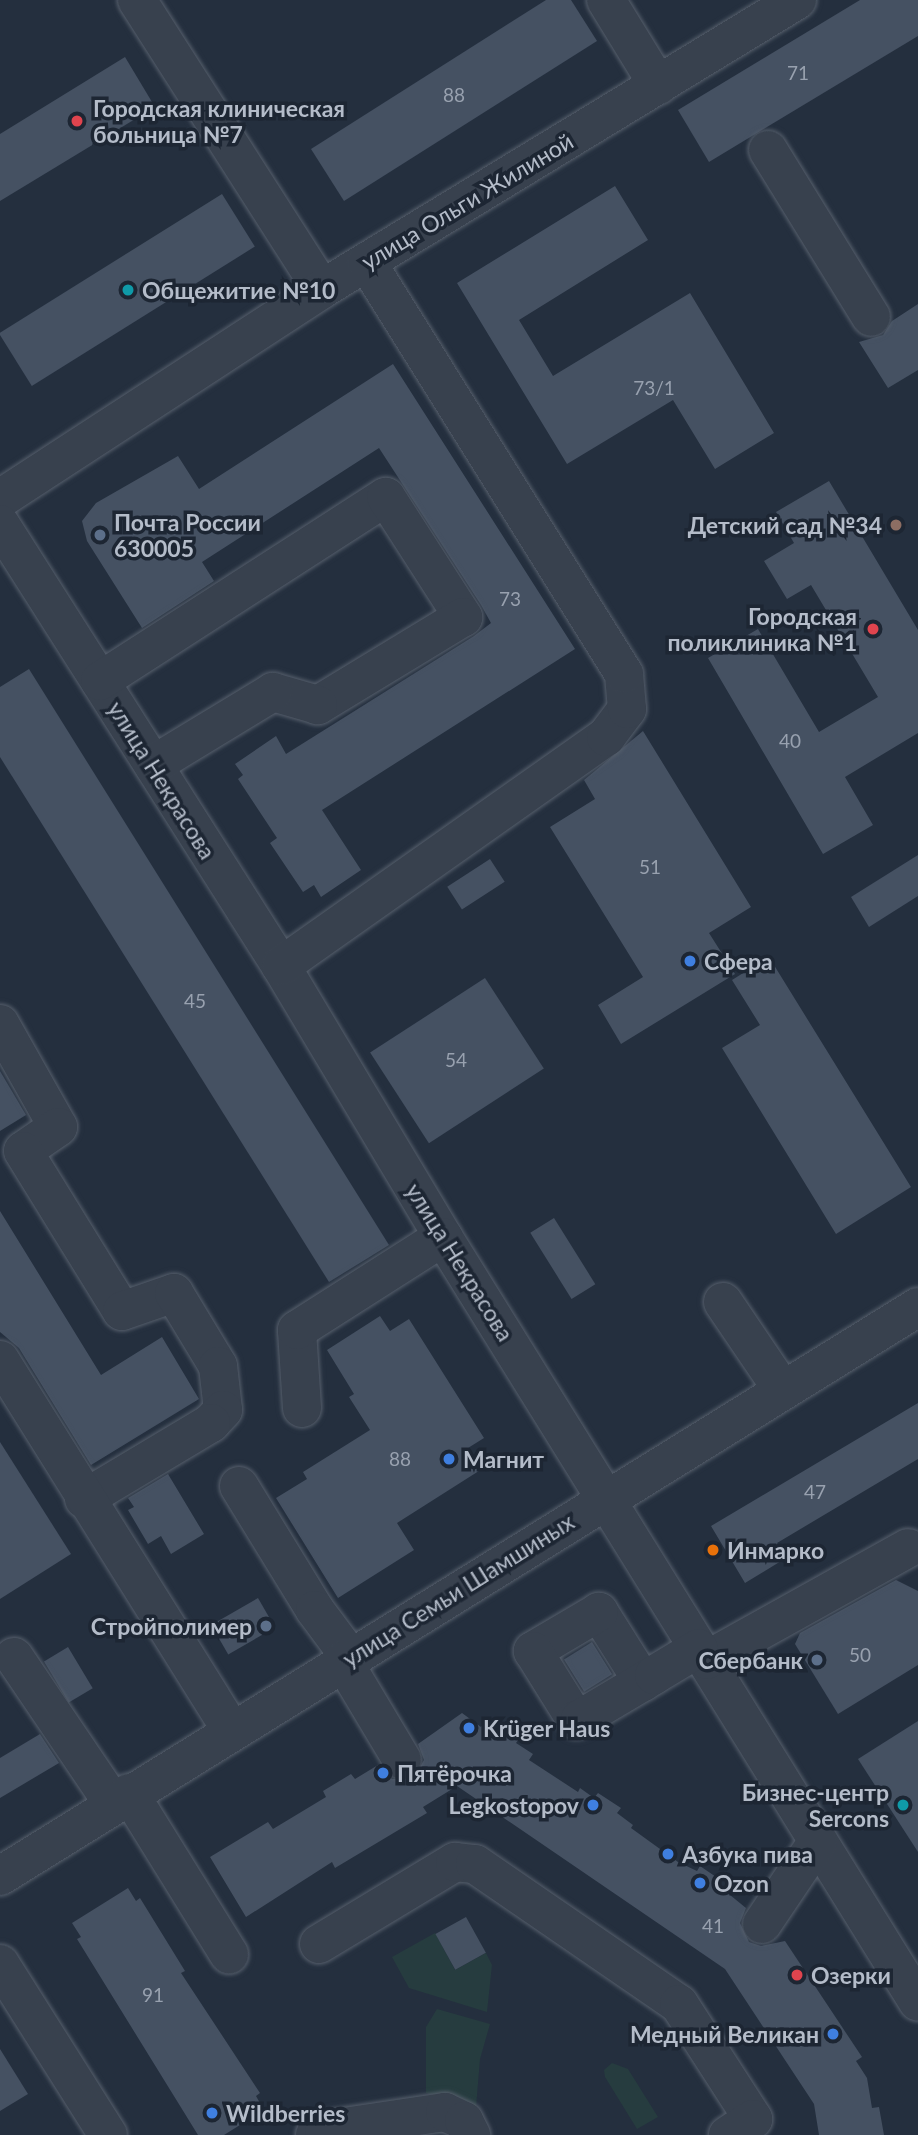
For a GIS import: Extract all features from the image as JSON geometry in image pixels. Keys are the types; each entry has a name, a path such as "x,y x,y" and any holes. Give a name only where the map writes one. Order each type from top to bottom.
{"street":[{"path":"137,0 323,289"},
{"path":"606,0 658,85"},
{"name":"улица Ольги Жилиной","path":"0,499 323,289 797,0"},
{"path":"768,150 871,317"},
{"path":"281,966 606,737 627,709 624,674 367,262"},
{"path":"100,681 386,497 463,617 318,705 273,692 153,765"},
{"name":"улица Некрасова","path":"0,524 281,966 443,1237 608,1498 918,2002"},
{"path":"0,1024 58,1127 23,1151 122,1311 174,1293 218,1366 223,1410 211,1423 84,1499"},
{"path":"302,1408 297,1330 443,1237"},
{"path":"723,1302 782,1389"},
{"name":"улица Семьи Шамшиных","path":"0,1876 121,1798 918,1307"},
{"path":"0,1360 84,1499 231,1730"},
{"path":"239,1486 346,1659 402,1760"},
{"path":"643,1682 908,1548"},
{"path":"14,1657 121,1798 229,1954"},
{"path":"762,1924 818,1841"},
{"path":"319,1944 455,1862 475,1864 679,2004 748,2130"},
{"path":"0,1964 108,2135"},
{"path":"315,2135 324,2130 445,2112 464,2121 471,2135"}],"green space":[{"path":"435,1933 455,1970 486,1953 492,1965 487,2012 409,1988 392,1957"},
{"path":"437,2009 490,2024 480,2059 476,2107 426,2093 426,2027"},
{"path":"612,2063 628,2069 658,2117 637,2129 605,2077 604,2070"}],"building":[{"path":"546,0 571,0 597,41 344,201 311,149"},
{"path":"860,0 918,0 918,36 709,162 678,110"},
{"name":"Городская клиническая больница №7","path":"125,57 155,107 0,201 0,134"},
{"path":"615,186 648,240 519,320 553,376 690,293 774,433 715,469 673,400 567,464 457,283"},
{"name":"Общежитие №10","path":"222,194 255,247 32,386 0,333"},
{"path":"918,304 918,370 888,388 859,342 883,335 892,321"},
{"path":"393,364 575,649 322,810 361,870 321,897 314,885 303,892 270,843 277,838 238,779 243,775 235,764 276,736 286,754 474,636 491,623 481,605 379,448 202,562 214,581 142,628 87,541 82,521 96,503 178,456 199,489"},
{"path":"829,481 918,630 918,733 845,777 873,825 823,854 708,658 758,629 819,732 878,697 811,585 787,599 764,561 794,543 776,512"},
{"path":"29,669 389,1245 329,1282 0,757 0,687"},
{"path":"643,731 751,907 709,933 735,974 621,1044 598,1005 643,977 550,827 595,799 584,780"},
{"path":"918,855 918,896 869,927 851,897"},
{"path":"490,859 505,882 462,909 447,887"},
{"path":"769,957 911,1187 836,1234 722,1048 760,1025 732,980"},
{"path":"485,978 544,1069 429,1143 370,1053"},
{"path":"0,1071 26,1115 0,1131"},
{"path":"0,1211 101,1375 162,1337 199,1399 91,1465 19,1348 0,1332"},
{"path":"554,1218 595,1284 572,1299 530,1233"},
{"path":"380,1316 390,1331 409,1319 484,1438 468,1448 482,1469 397,1523 414,1550 338,1598 276,1498 307,1479 303,1472 370,1430 349,1397 354,1394 327,1350"},
{"path":"918,1403 918,1459 777,1543 786,1558 745,1583 711,1526"},
{"path":"0,1442 71,1554 0,1599"},
{"path":"168,1474 204,1534 171,1554 161,1536 148,1544 128,1510 134,1507 128,1498"},
{"path":"896,1580 918,1591 918,1665 838,1714 795,1644 800,1633"},
{"path":"258,1598 275,1627 228,1654 211,1625"},
{"path":"592,1642 612,1674 584,1692 564,1659"},
{"path":"68,1647 93,1688 69,1703 44,1661"},
{"path":"462,1713 481,1727 488,1717 519,1739 516,1743 533,1754 529,1760 578,1792 580,1788 594,1798 598,1793 621,1808 617,1813 633,1825 631,1828 678,1862 697,1871 700,1866 722,1881 719,1886 746,1908 740,1923 749,1942 761,1946 785,1941 862,2057 856,2061 867,2078 872,2108 879,2107 884,2135 819,2135 814,2104 725,1969 457,1786 423,1807 427,1813 335,1868 332,1862 246,1917 210,1857 268,1822 273,1829 326,1797 323,1791 351,1774 355,1779 378,1765 392,1779 413,1779 424,1760 418,1744"},
{"name":"Бизнес-центр Sercons","path":"918,1721 918,1852 858,1759"},
{"path":"40,1734 59,1763 0,1798 0,1758"},
{"path":"128,1888 136,1901 140,1898 185,1971 181,1973 260,2093 256,2096 264,2110 224,2135 198,2135 77,1939 81,1937 72,1923"},
{"path":"466,1917 486,1953 455,1970 435,1934"},
{"path":"0,2049 28,2094 0,2111"}],"place":[{"name":"Городская клиническая больница №7","path":"77,121"},
{"name":"Общежитие №10","path":"128,290"},
{"name":"Детский сад №34","path":"896,525"},
{"name":"Почта России 630005","path":"100,535"},
{"name":"Городская поликлиника №1","path":"873,629"},
{"name":"Сфера","path":"690,961"},
{"name":"Магнит","path":"449,1459"},
{"name":"Инмарко","path":"713,1550"},
{"name":"Стройполимер","path":"266,1626"},
{"name":"Сбербанк","path":"817,1660"},
{"name":"Krüger Haus","path":"469,1728"},
{"name":"Пятёрочка","path":"383,1773"},
{"name":"Legkostopov","path":"593,1805"},
{"name":"Бизнес-центр Sercons","path":"903,1805"},
{"name":"Азбука пива","path":"668,1854"},
{"name":"Ozon","path":"700,1883"},
{"name":"Озерки","path":"797,1975"},
{"name":"Медный Великан","path":"833,2034"},
{"name":"Wildberries","path":"212,2113"}]}
